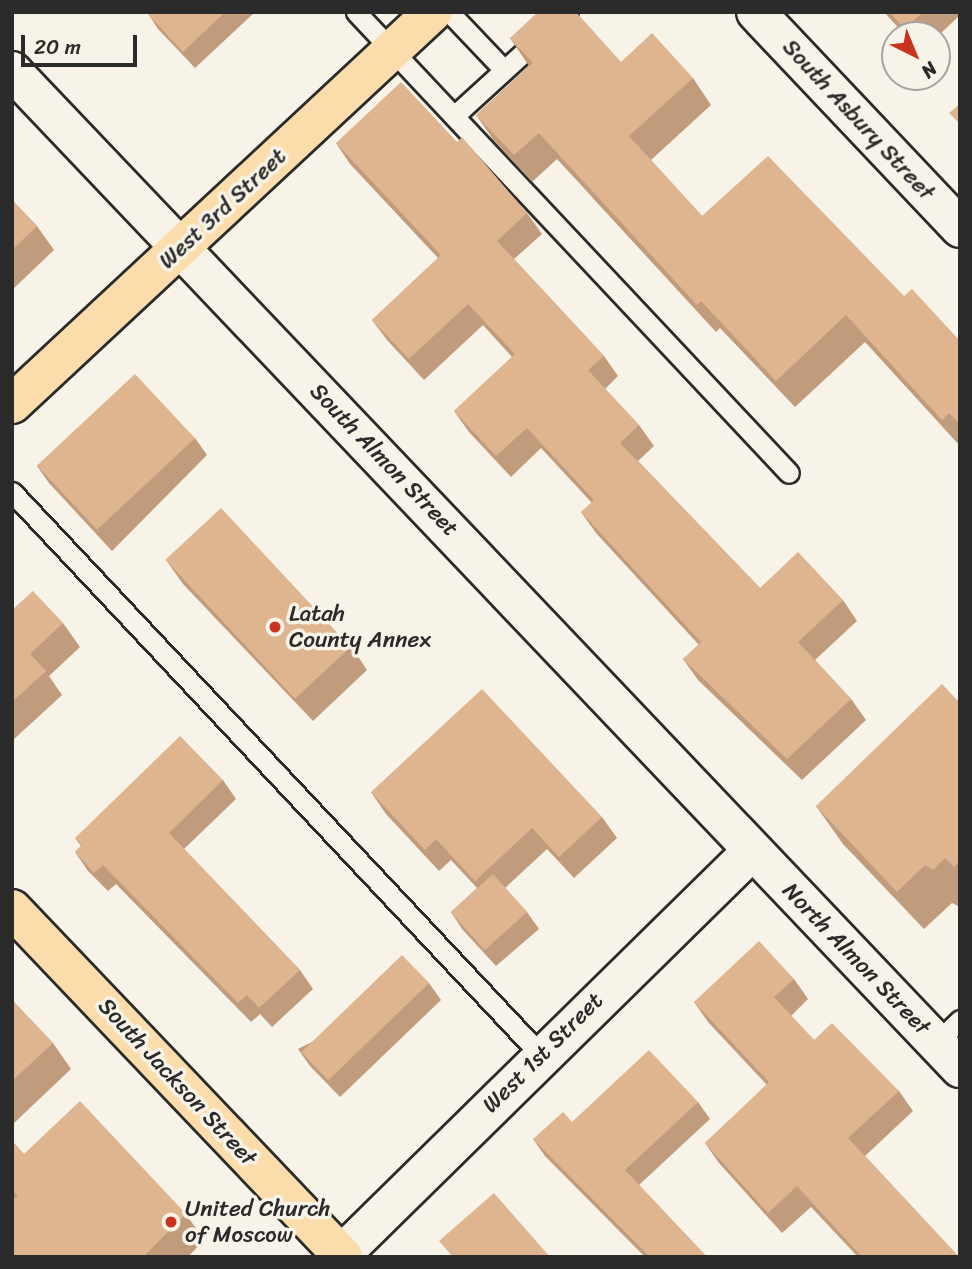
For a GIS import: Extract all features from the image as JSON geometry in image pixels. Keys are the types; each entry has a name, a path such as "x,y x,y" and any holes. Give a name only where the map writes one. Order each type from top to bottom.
{"main road":[{"name":"West 3rd Street","path":"12,404 433,12"},
{"name":"South Jackson Street","path":"12,909 341,1256"}],"street":[{"name":"South Asbury Street","path":"756,12 960,228"},
{"name":"South Almon Street","path":"12,71 179,250 695,784 750,853"},
{"name":"North Almon Street","path":"750,853 952,1044"},
{"name":"West 1st Street","path":"341,1256 540,1054 750,853"}],"lane":[{"path":"356,12 789,473"},
{"path":"449,12 504,70"},
{"path":"454,116 568,12"},
{"path":"12,492 540,1054"}],"building":[{"path":"146,12 225,12 183,52"},
{"path":"538,12 576,12 621,62 652,33 693,78 629,136 702,216 768,156 904,296 912,289 960,341 960,424 949,413 942,420 846,315 776,381 701,301 697,305 539,133 514,155 476,115 533,63 510,38"},
{"path":"889,12 923,12 913,21 897,21"},
{"path":"401,82 457,142 462,137 527,213 497,241 604,356 588,370 639,425 620,443 760,588 798,552 843,600 798,642 851,699 787,759 683,659 701,642 581,512 594,500 527,428 496,456 454,411 515,354 468,304 409,359 372,320 441,255 336,143"},
{"path":"960,104 960,124 949,113"},
{"path":"12,200 37,226 12,250"},
{"path":"135,374 195,438 97,530 37,465"},
{"name":"Latah County Annex","path":"221,508 351,647 295,699 165,560"},
{"path":"33,591 63,623 30,654 46,671 12,702 12,610"},
{"path":"942,684 960,703 960,861 954,867 945,858 933,870 925,865 897,892 816,806"},
{"path":"482,689 602,817 559,857 532,828 475,881 436,839 425,850 371,792"},
{"path":"180,736 223,780 169,833 300,970 259,1008 247,995 238,1003 103,865 94,873 75,852 82,845 75,838"},
{"path":"493,874 527,912 485,950 451,912"},
{"path":"759,941 794,979 774,997 814,1040 832,1023 899,1091 848,1138 959,1257 862,1257 797,1186 768,1213 705,1143 769,1082 694,1002"},
{"path":"402,955 429,983 328,1080 301,1052"},
{"path":"12,1000 53,1043 12,1081"},
{"path":"649,1050 698,1102 625,1170 707,1257 650,1257 533,1139 563,1112 572,1122"},
{"path":"80,1101 186,1214 143,1257 12,1257 12,1201 18,1196 12,1190 12,1141 24,1154"},
{"path":"494,1193 550,1257 453,1257 439,1241"}],"place":[{"name":"Latah County Annex","path":"275,627"},
{"name":"United Church of Moscow","path":"171,1222"}]}
